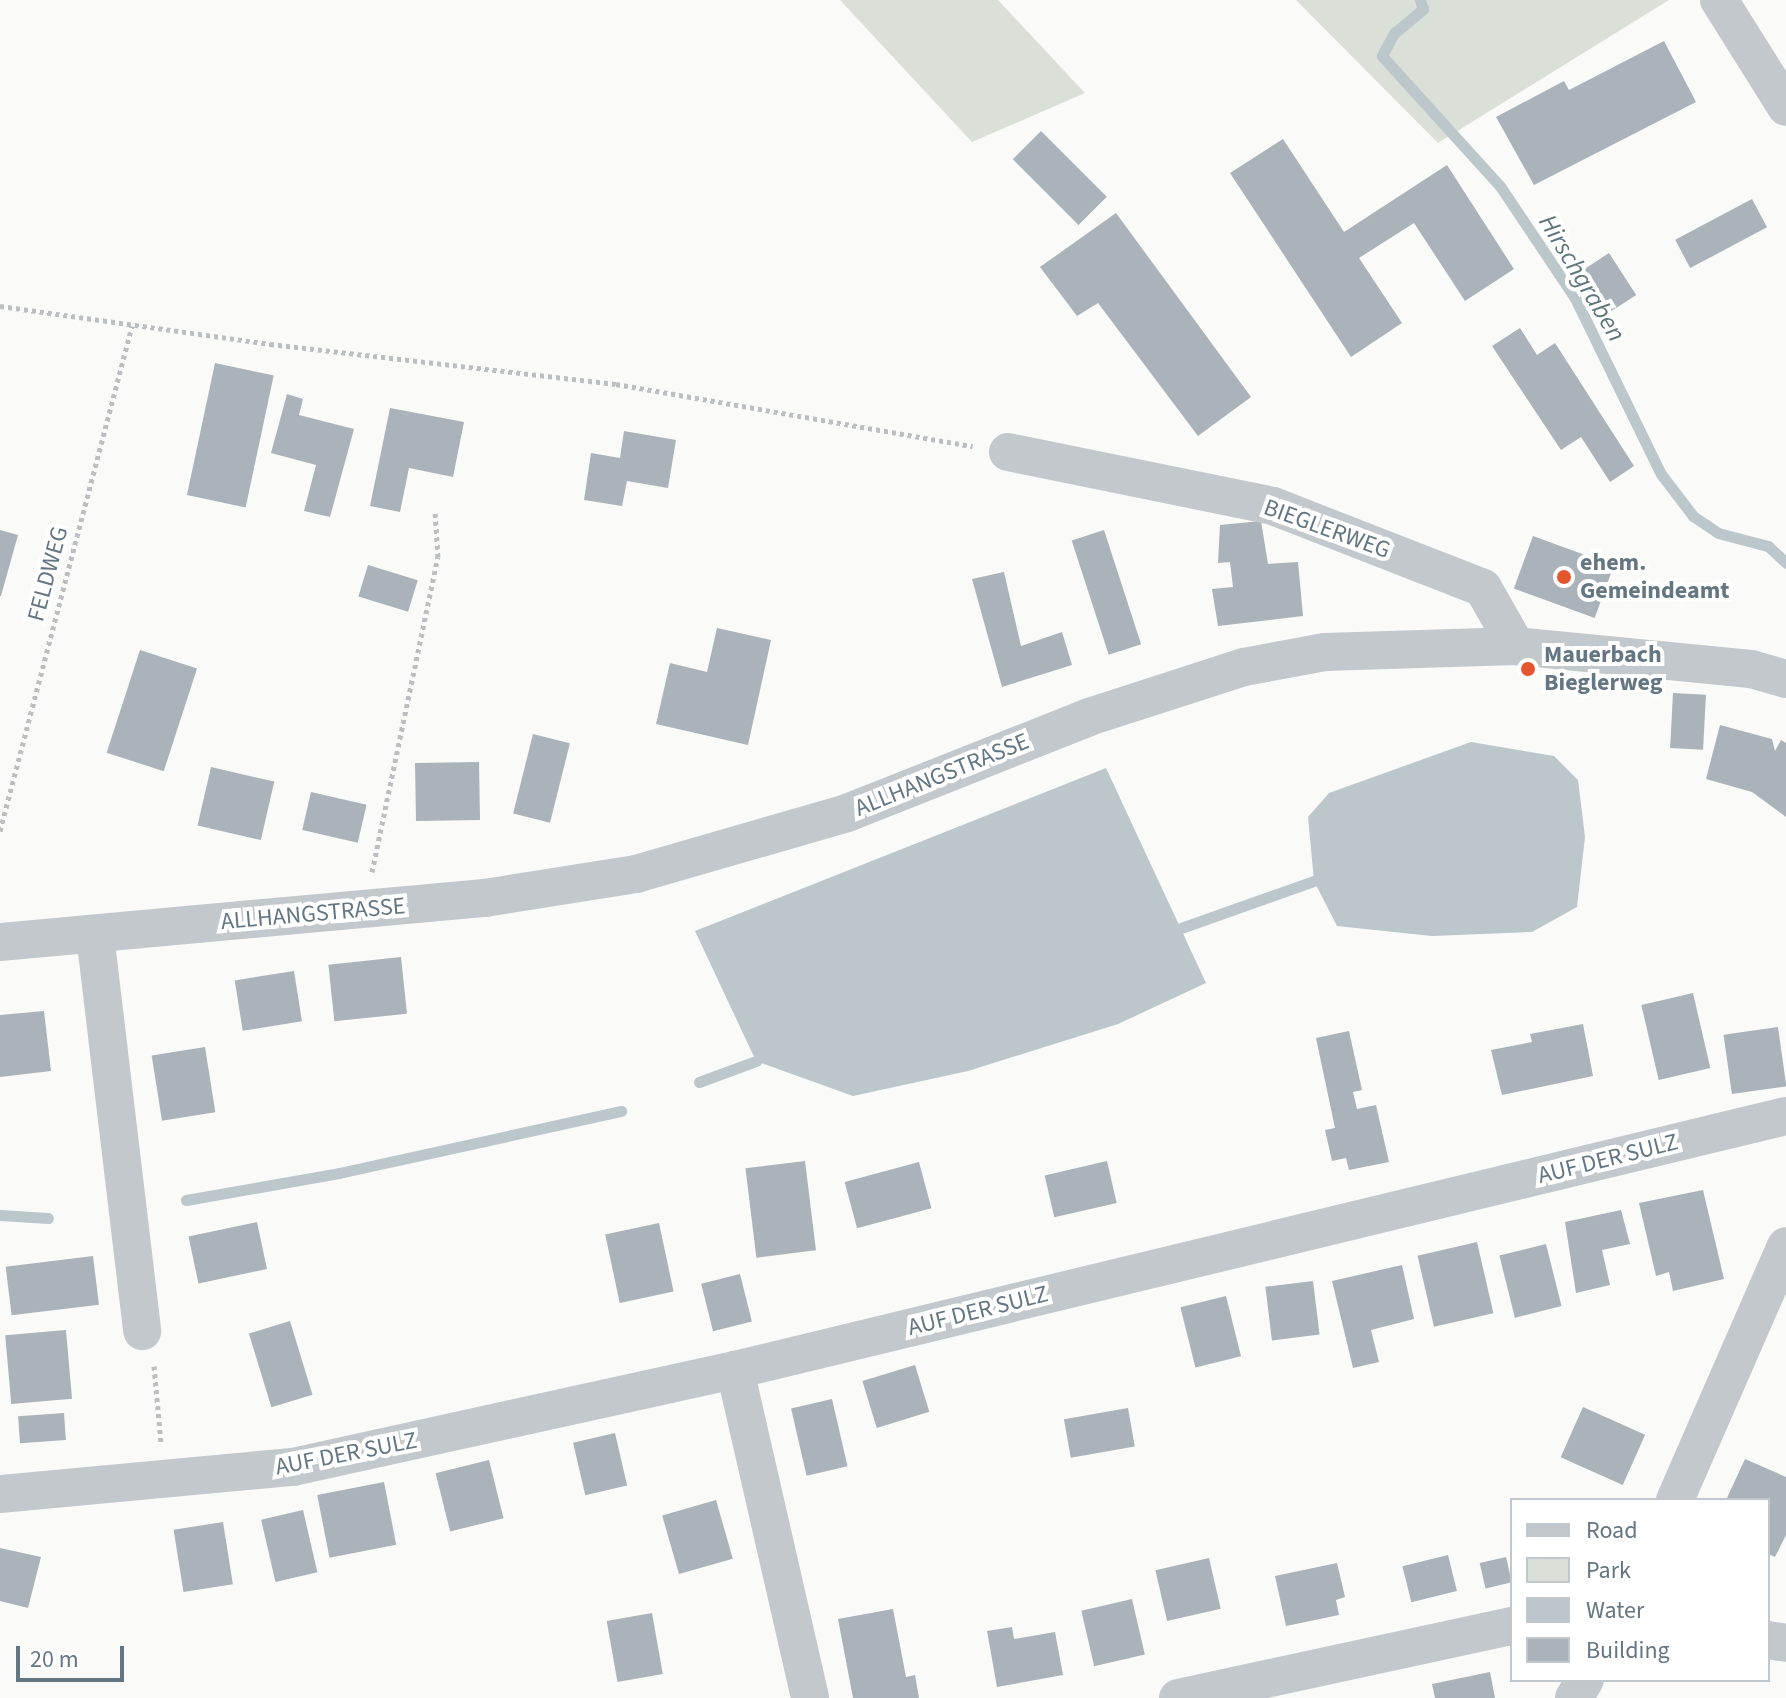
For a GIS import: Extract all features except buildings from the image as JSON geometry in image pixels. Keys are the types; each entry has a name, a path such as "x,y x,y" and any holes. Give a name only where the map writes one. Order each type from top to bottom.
{"street":[{"path":"1719,0 1786,107"},
{"name":"BIEGLERWEG","path":"1008,452 1273,506 1483,588 1516,646"},
{"name":"ALLHANGSTRASSE","path":"0,942 373,909 636,874 847,813 1089,717 1244,667 1325,652 1516,646 1751,669 1786,679"},
{"path":"95,935 142,1331"},
{"name":"AUF DER SULZ","path":"0,1494 164,1482 293,1467 735,1370 1786,1116"},
{"path":"1676,1498 1786,1246"},
{"path":"735,1370 810,1698"},
{"path":"1178,1698 1510,1626"}],"path":[{"path":"0,306 132,326 616,384 1008,452"},
{"name":"FELDWEG","path":"0,831 132,326"},
{"path":"373,909 371,860 438,557 435,512"},
{"path":"142,1331 152,1351 164,1482"}],"green space":[{"path":"840,0 998,0 1085,93 972,142"},
{"path":"1296,0 1669,0 1438,143"}],"water":[{"path":"1471,742 1554,756 1578,780 1585,837 1577,907 1532,932 1432,936 1337,926 1314,881 1308,817 1329,793"},
{"path":"1106,768 1206,983 1118,1024 968,1071 853,1096 756,1061 695,931"}],"waterway":[{"name":"Hirschgraben","path":"1420,0 1423,9 1394,33 1382,56 1500,186 1575,298 1661,474 1693,516 1718,533 1768,546 1786,563"},
{"path":"1181,928 1314,881"},
{"path":"699,1082 756,1061"},
{"path":"186,1200 339,1173 621,1111"},
{"path":"0,1215 48,1218"}],"place":[{"name":"ehem. Gemeindeamt","path":"1564,577"},
{"name":"Mauerbach Bieglerweg","path":"1528,669"}]}
